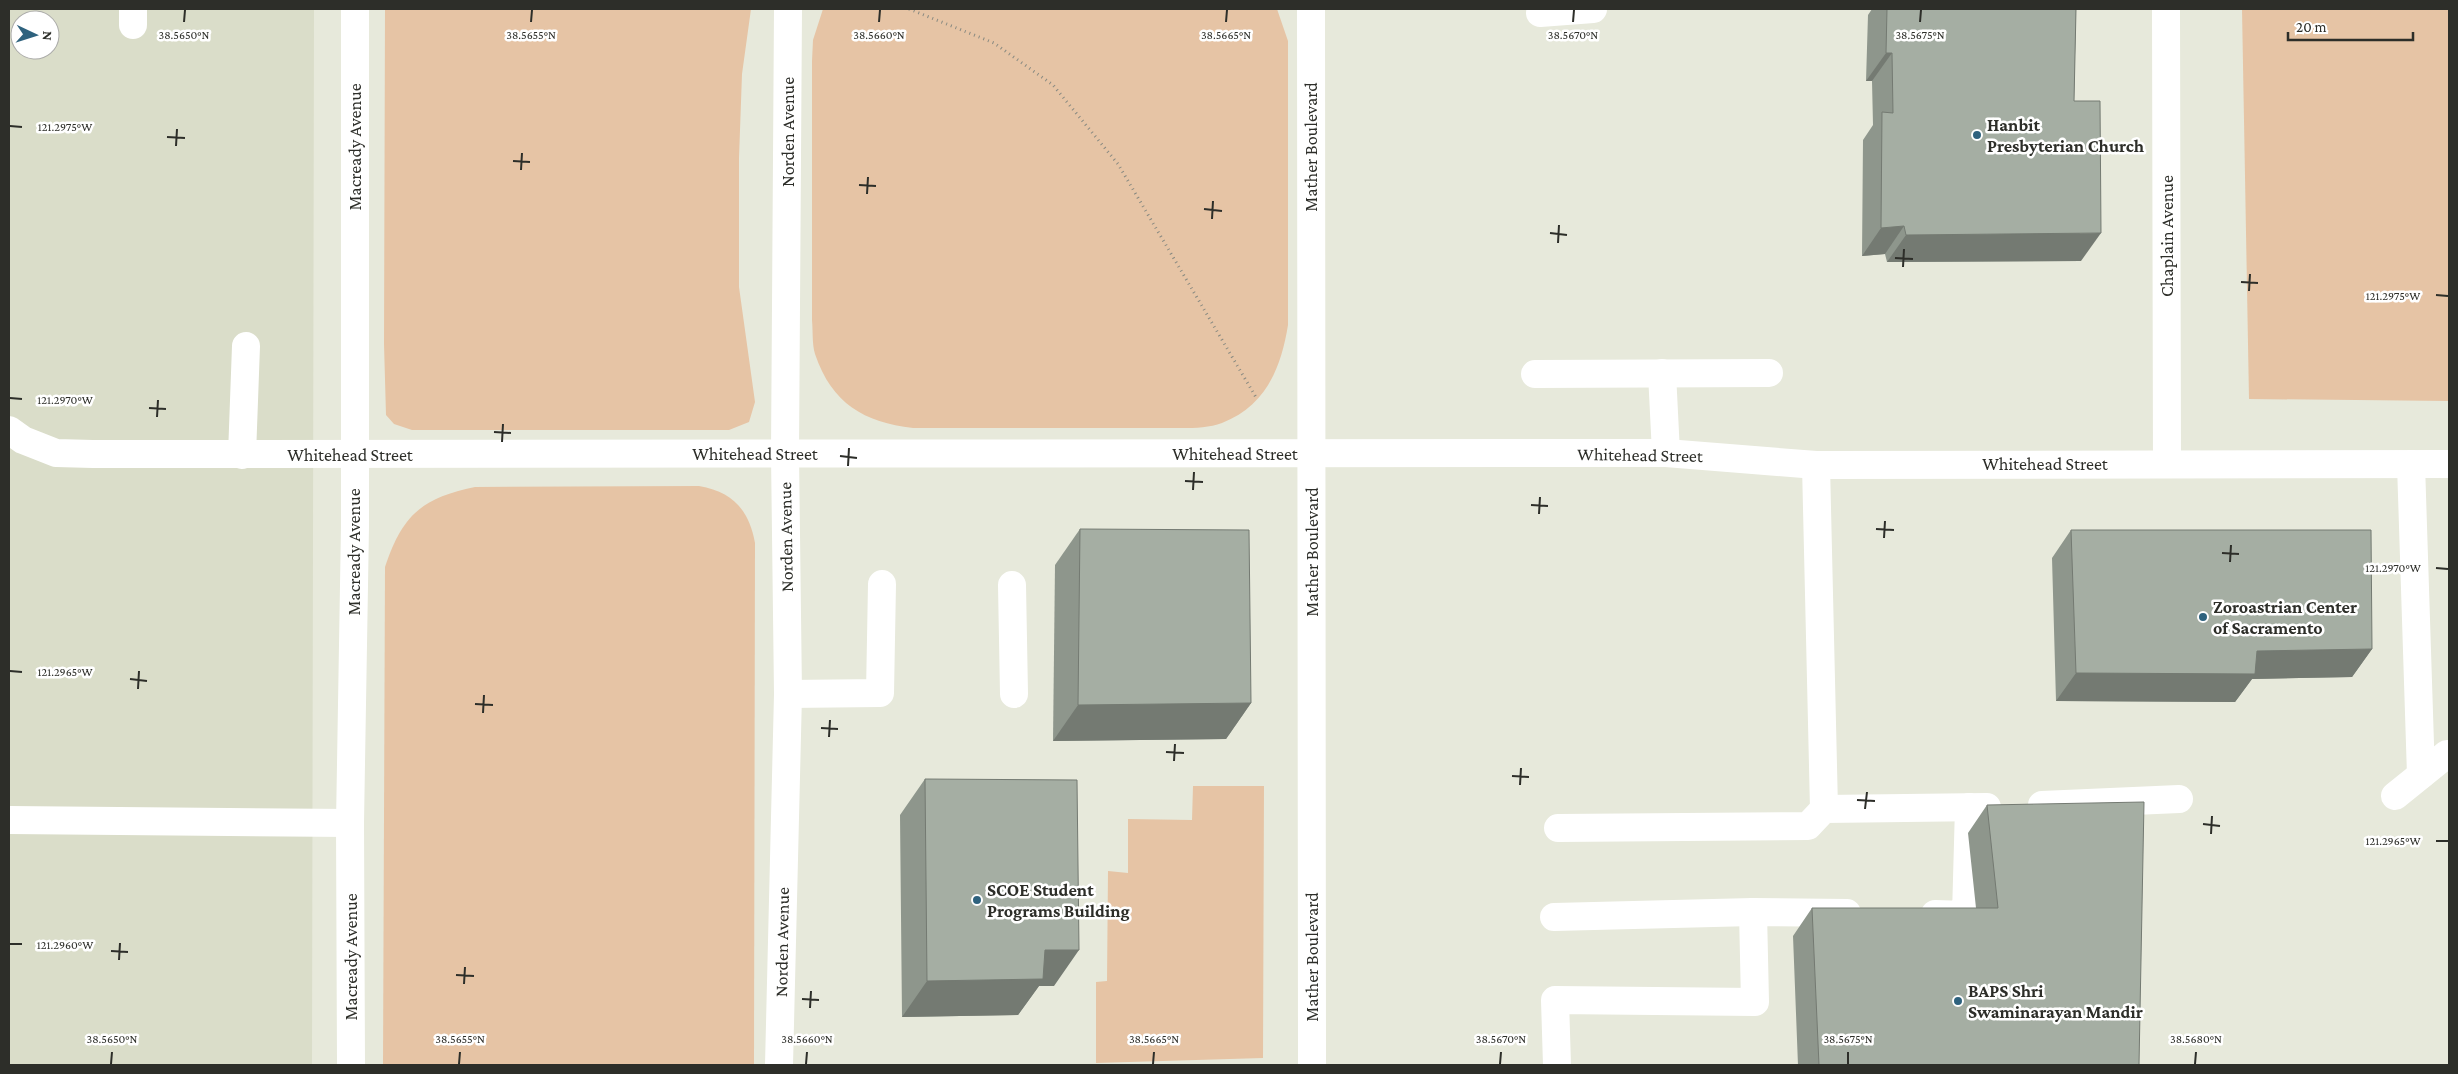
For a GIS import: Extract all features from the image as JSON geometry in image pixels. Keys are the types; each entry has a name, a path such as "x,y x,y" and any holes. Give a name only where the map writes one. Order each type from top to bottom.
{"street":[{"name":"Macready Avenue","path":"351,1065 350,823 355,455 355,9"},
{"name":"Norden Avenue","path":"779,1065 788,694 785,454 788,9"},
{"name":"Mather Boulevard","path":"1311,9 1312,1065"},
{"path":"1540,13 1593,9"},
{"name":"Chaplain Avenue","path":"2166,9 2167,464"},
{"path":"242,455 246,346"},
{"path":"1662,373 1666,453"},
{"path":"1535,374 1769,373"},
{"name":"Whitehead Street","path":"16,435 56,453 242,455 1666,453 1816,465 2449,464"},
{"path":"2411,464 2421,775"},
{"path":"1558,828 1808,826 1824,809 1816,465"},
{"path":"788,694 880,692 882,584"},
{"path":"1012,585 1014,694"},
{"path":"2395,796 2447,754"},
{"path":"1824,809 1969,807 2179,799"},
{"path":"1908,914 1966,915 1969,807"},
{"path":"9,820 350,823"},
{"path":"1557,1065 1555,1000 1755,1002 1753,912"},
{"path":"1554,917 1753,912 1870,913"}],"path":[{"path":"909,9 994,43 1054,85 1118,164 1257,400"}],"shaded area":[{"path":"9,9 314,9 312,1065 9,1065"},
{"path":"385,9 751,9 742,74 739,158 739,287 755,402 749,422 729,430 412,430 394,424 386,415 384,344"},
{"path":"823,9 1277,9 1288,41 1288,325 1276,370 1260,396 1250,407 1222,423 1203,427 1182,428 913,428 879,421 852,408 831,386 822,371 813,346 812,61 813,40"},
{"path":"2242,9 2449,9 2449,401 2249,399"},
{"path":"699,486 721,493 738,504 748,521 755,543 754,1065 383,1065 385,567 399,535 416,512 427,504 441,497 475,487"},
{"path":"1193,786 1264,786 1263,1058 1096,1063 1096,982 1107,981 1108,871 1128,873 1128,819 1192,820"}],"building":[{"name":"Hanbit Presbyterian Church","path":"1887,9 2076,9 2074,101 2100,101 2101,233 1906,235 1904,226 1881,228 1882,112 1893,113 1892,53 1886,53"},
{"path":"1080,529 1249,530 1251,703 1078,705"},
{"name":"Zoroastrian Center of Sacramento","path":"2071,530 2371,530 2372,649 2257,651 2255,674 2076,673"},
{"name":"SCOE Student Programs Building","path":"925,779 1077,780 1079,950 1045,950 1043,979 927,981"},
{"name":"BAPS Shri Swaminarayan Mandir","path":"2144,802 2139,1065 1819,1065 1812,908 1998,908 1987,805"}],"place":[{"name":"Hanbit Presbyterian Church","path":"1977,135"},
{"name":"Zoroastrian Center of Sacramento","path":"2203,617"},
{"name":"SCOE Student Programs Building","path":"977,900"},
{"name":"BAPS Shri Swaminarayan Mandir","path":"1958,1001"}]}
